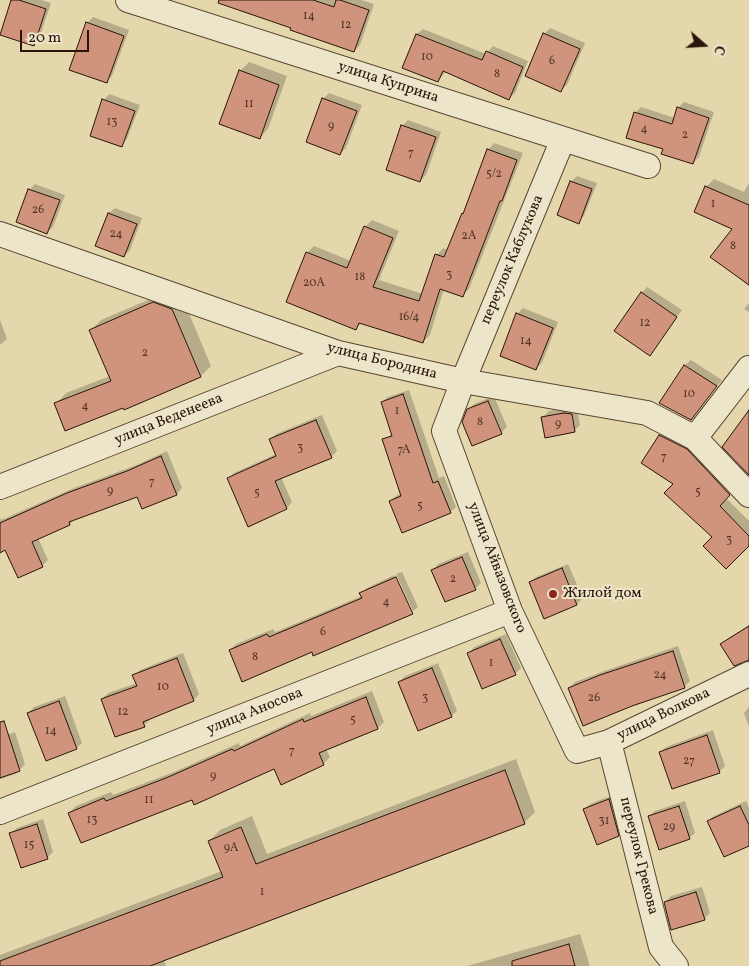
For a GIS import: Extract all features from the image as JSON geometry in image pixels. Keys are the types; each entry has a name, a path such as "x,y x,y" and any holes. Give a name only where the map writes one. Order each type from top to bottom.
{"street":[{"name":"улица Куприна","path":"128,0 648,166"},
{"name":"переулок Каблукова","path":"463,381 563,139"},
{"name":"улица Бородина","path":"0,234 338,353 463,381 647,413 695,438 749,495"},
{"name":"улица Веденеева","path":"0,487 338,353"},
{"path":"695,438 749,368"},
{"name":"улица Айвазовского","path":"463,381 444,431 510,611 577,751"},
{"name":"улица Аносова","path":"0,812 510,611"},
{"name":"улица Волкова","path":"577,751 609,742 749,674"},
{"name":"переулок Грекова","path":"609,742 661,946 676,966"}],"building":[{"path":"11,0 19,0 46,9 34,46 0,35"},
{"path":"219,0 313,0 334,7 336,0 340,0 369,10 354,52 218,3"},
{"path":"86,22 124,36 107,83 69,70"},
{"path":"543,33 580,49 561,92 525,76"},
{"path":"416,34 482,60 486,51 523,67 509,100 443,71 438,82 402,68"},
{"path":"239,70 279,85 260,139 219,124"},
{"path":"322,98 357,111 340,155 306,142"},
{"path":"102,99 135,111 122,147 90,136"},
{"path":"677,107 709,118 693,164 661,154 663,149 626,138 634,112 672,124"},
{"path":"401,125 436,137 420,182 386,170"},
{"path":"487,149 517,160 463,297 440,289 423,343 359,323 356,330 286,302 306,252 347,268 364,226 393,238 373,287 419,301 435,254 444,257 463,214"},
{"path":"570,181 592,189 579,224 557,215"},
{"path":"705,186 749,205 749,285 710,257 732,229 694,212"},
{"path":"28,189 60,200 47,234 16,222"},
{"path":"108,213 137,224 124,257 95,246"},
{"path":"641,292 677,317 650,356 614,331"},
{"path":"153,302 172,309 201,377 124,410 123,408 65,431 54,403 111,381 89,330"},
{"path":"516,313 553,328 536,370 500,356"},
{"path":"684,365 717,386 691,420 659,403"},
{"path":"403,394 433,483 438,481 451,513 402,533 389,501 401,496 382,439 392,436 381,402"},
{"path":"488,401 502,434 472,446 462,422 467,409"},
{"path":"749,410 749,475 722,447"},
{"path":"564,413 572,414 575,432 545,438 541,417"},
{"path":"316,420 332,458 275,481 287,509 248,527 227,478 276,456 269,439"},
{"path":"659,435 687,449 730,495 720,506 749,536 749,546 726,569 703,546 712,537 664,493 673,484 641,463"},
{"path":"161,456 177,495 142,509 137,497 69,522 70,525 32,542 43,567 18,578 5,550 0,553 0,523 67,493 127,471"},
{"path":"462,557 476,590 445,602 431,570"},
{"name":"Жилой дом","path":"562,568 577,605 544,619 529,582"},
{"path":"396,577 413,614 313,656 312,652 242,682 229,650 267,634 269,637 362,598 359,593"},
{"path":"749,626 749,660 734,666 720,644"},
{"path":"500,639 516,675 482,689 467,653"},
{"path":"673,651 685,688 632,706 583,726 568,688 600,675"},
{"path":"177,658 194,701 143,722 145,727 115,737 101,699 137,686 132,675"},
{"path":"432,668 452,717 418,731 398,682"},
{"path":"366,697 378,729 319,753 324,765 281,785 274,769 194,805 192,800 81,843 68,813 104,798 106,801 166,778 232,749 234,751 303,719 304,722"},
{"path":"59,701 77,749 46,761 27,713"},
{"path":"4,721 20,771 0,778 0,722"},
{"path":"707,735 720,773 672,789 659,752"},
{"path":"505,770 525,824 150,966 0,966 0,961 223,877 208,841 241,827 256,864"},
{"path":"609,799 619,836 597,845 583,809"},
{"path":"679,806 690,839 659,850 648,816"},
{"path":"740,806 749,825 749,846 724,857 707,821"},
{"path":"37,824 48,859 21,868 9,833"},
{"path":"696,892 705,920 671,930 664,902"},
{"path":"569,944 575,966 512,966 512,961"}],"place":[{"name":"Жилой дом","path":"553,594"}]}
